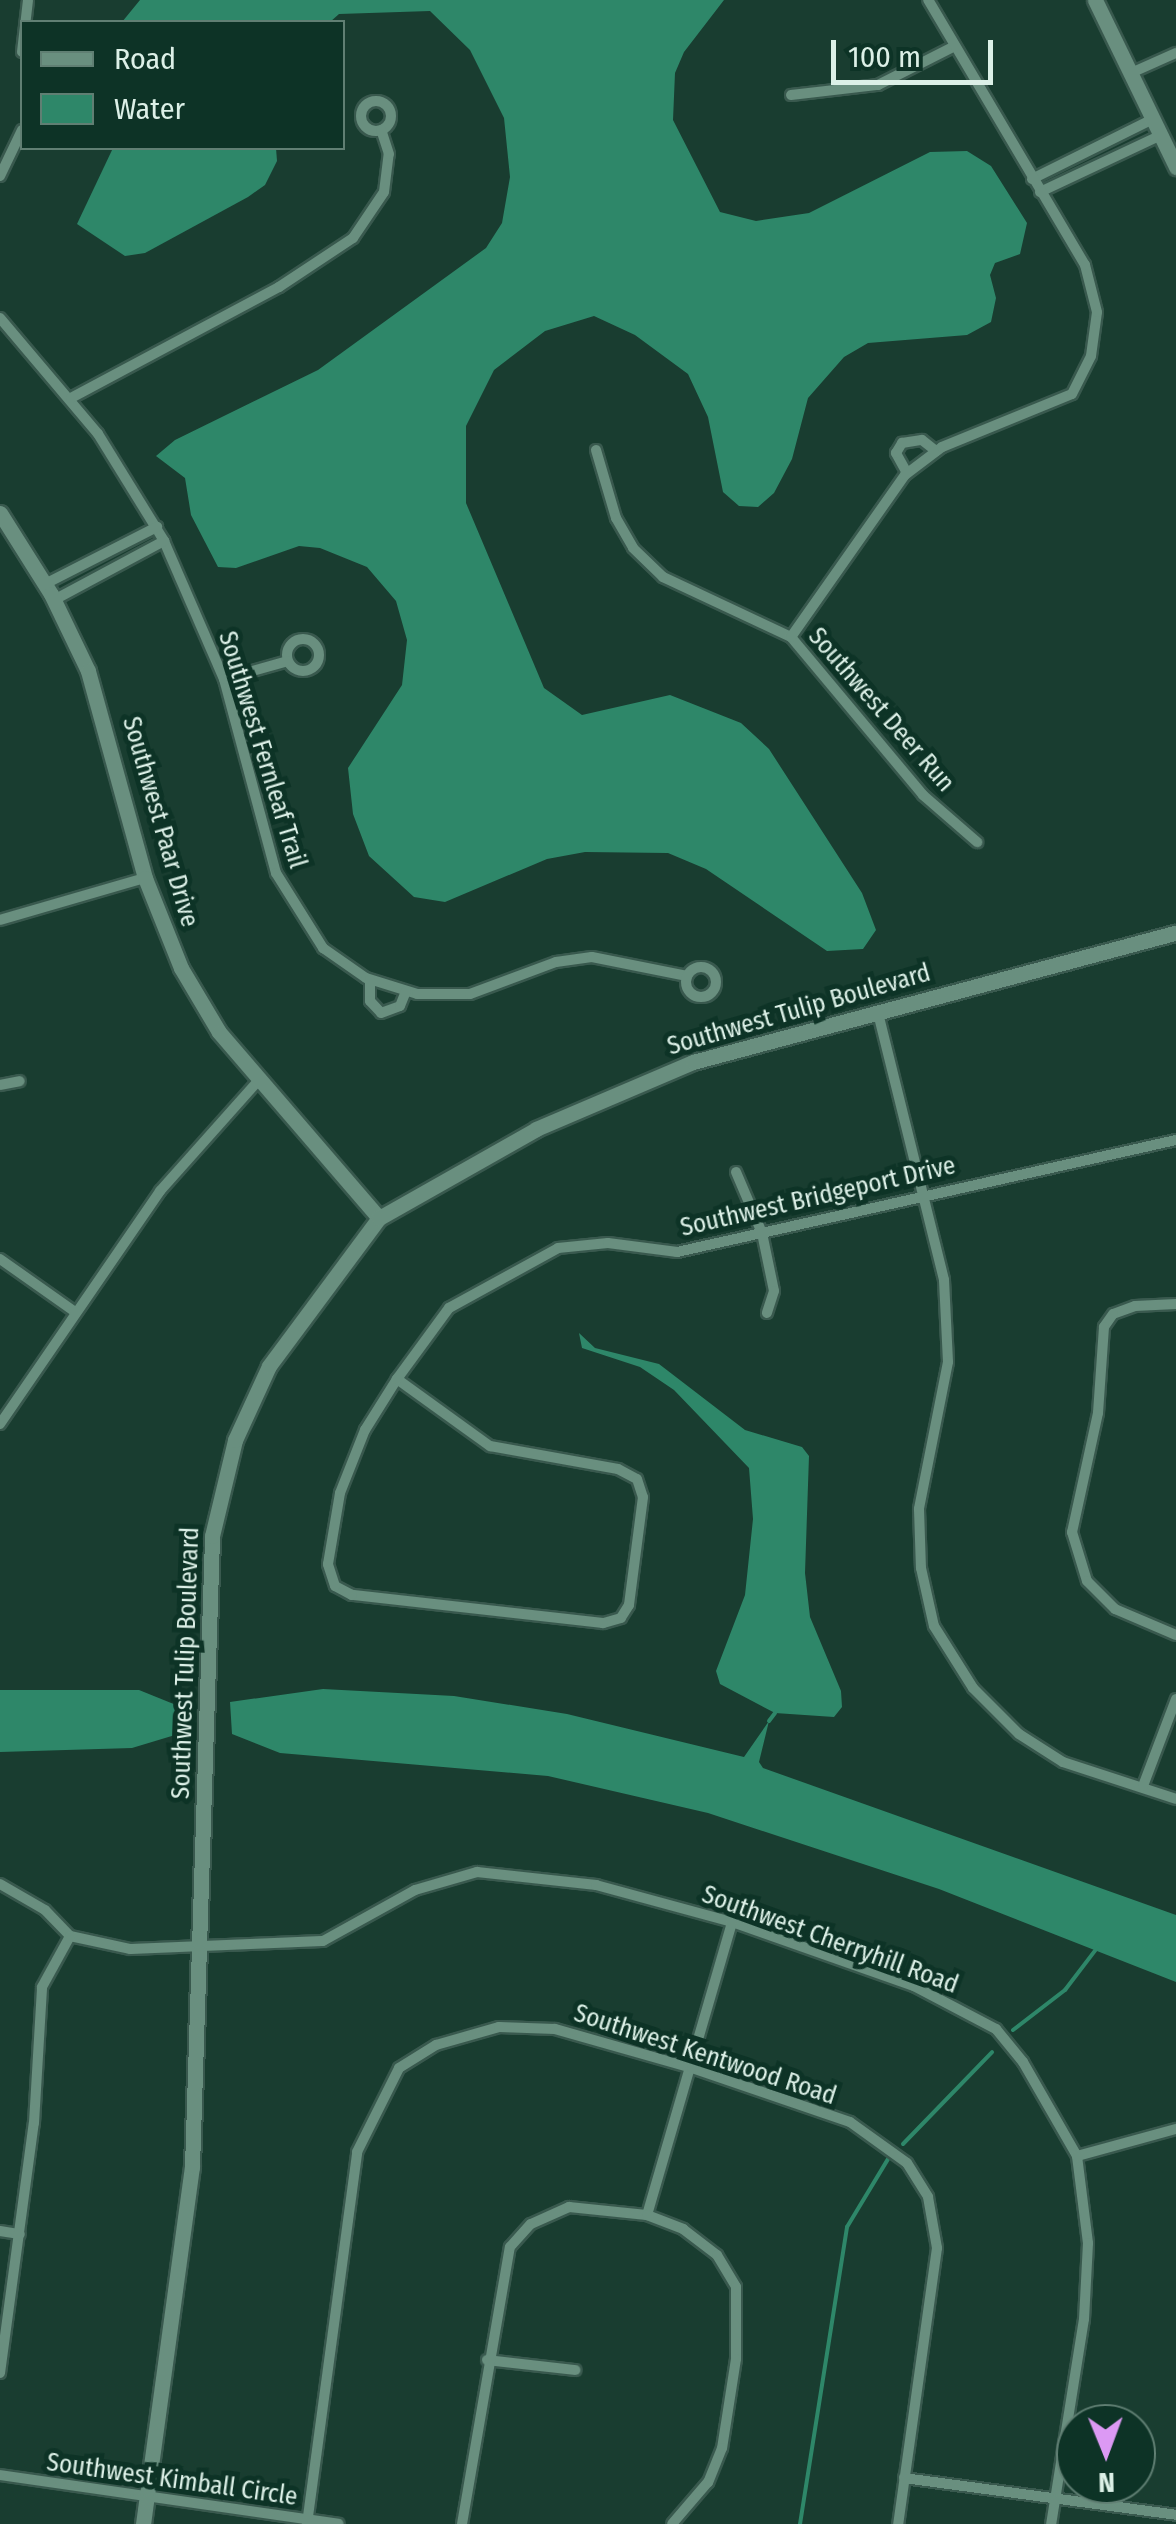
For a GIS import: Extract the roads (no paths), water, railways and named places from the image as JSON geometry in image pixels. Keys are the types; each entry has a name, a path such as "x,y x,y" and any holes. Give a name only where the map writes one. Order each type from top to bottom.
{"street":[{"path":"792,637 907,473 936,452 1072,394 1091,356 1098,312 1085,265 928,0"},
{"path":"1096,0 1176,167"},
{"path":"792,95 878,86 953,47"},
{"path":"1132,73 1176,53"},
{"path":"1032,179 1152,119"},
{"path":"71,398 280,288 353,238 384,192 389,154 382,130"},
{"path":"0,176 20,134"},
{"path":"1040,192 1160,136"},
{"path":"1084,154 1090,167"},
{"name":"Southwest Fernleaf Trail","path":"0,318 71,398 157,527 224,678 276,873 323,948 370,980 406,991 470,994 556,962 592,957 687,976"},
{"path":"907,473 896,453 902,443 922,440 936,452"},
{"name":"Southwest Deer Run","path":"596,450 616,518 633,548 663,577 792,637 924,795 977,842"},
{"name":"Southwest Paar Drive","path":"0,513 54,600 94,688 145,878 181,968 219,1032 379,1218"},
{"path":"45,584 157,527"},
{"path":"54,600 164,541"},
{"path":"224,678 288,660"},
{"path":"0,920 145,878"},
{"name":"Southwest Tulip Boulevard","path":"142,2524 192,2167 203,1948 212,1536 230,1459 269,1366 379,1218 536,1129 693,1062 1176,933"},
{"name":"Southwest Fernleaf Trail","path":"370,980 370,1000 381,1013 400,1006 406,991"},
{"path":"878,1013 944,1280 948,1362 918,1508 921,1568 934,1626 972,1688 1019,1734 1063,1762 1176,1799"},
{"path":"0,1424 160,1190 259,1080"},
{"path":"0,1085 20,1081"},
{"name":"Southwest Bridgeport Drive","path":"397,1378 490,1446 618,1469 637,1479 643,1497 639,1534 630,1605 621,1618 602,1623 352,1595 335,1586 328,1564 340,1493 365,1430 397,1378 450,1308 558,1248 608,1244 678,1252 922,1193 1176,1140"},
{"path":"736,1172 748,1188 762,1232 774,1291 767,1313"},
{"path":"0,1258 75,1312"},
{"path":"1176,1304 1134,1306 1113,1314 1104,1327 1098,1413 1072,1532 1087,1581 1115,1609 1176,1635"},
{"path":"1143,1786 1176,1699"},
{"name":"Southwest Cherryhill Road","path":"70,1936 130,1949 323,1941 415,1890 476,1872 596,1885 732,1922 914,1986 996,2030 1033,2077 1077,2156 1088,2243 1084,2319 1051,2524"},
{"path":"0,1884 26,1896 70,1936 42,1987 20,2234 0,2373"},
{"path":"647,2215 732,1922"},
{"name":"Southwest Kentwood Road","path":"308,2522 358,2152 399,2068 436,2045 499,2027 555,2029 692,2068 850,2122 891,2146 919,2180 935,2222 936,2248 898,2524"},
{"path":"1077,2156 1176,2129"},
{"path":"462,2524 487,2360 510,2247 531,2224 570,2208 647,2215 683,2229 717,2255 736,2286 736,2358 722,2448 708,2482 672,2524"},
{"path":"0,2231 20,2234"},
{"path":"487,2360 575,2370"},
{"name":"Southwest Kimball Circle","path":"0,2475 338,2524"},
{"path":"904,2478 1176,2514"}],"water":[{"path":"140,0 724,0 684,52 675,73 673,120 720,212 756,221 809,213 930,152 967,151 991,166 1027,223 1020,254 995,263 990,275 996,298 991,322 967,335 868,343 844,357 808,398 792,459 774,493 758,507 739,506 723,492 708,417 688,374 635,335 594,316 545,331 494,370 466,426 466,503 544,688 582,715 670,695 741,723 769,749 862,893 876,930 863,949 827,951 706,869 668,853 585,852 547,859 445,902 414,897 369,856 353,814 348,768 402,685 407,640 396,601 367,567 320,548 299,546 236,568 218,567 191,515 185,478 156,456 175,440 318,370 486,248 502,223 510,177 504,118 470,50 430,11 339,14 332,20 124,20"},
{"path":"112,150 276,150 277,161 265,185 145,253 125,256 77,224"},
{"path":"579,1333 595,1348 659,1364 745,1430 802,1447 809,1456 805,1573 810,1617 841,1691 842,1707 834,1717 775,1713 720,1684 716,1671 745,1595 753,1519 749,1468 674,1390 640,1367 582,1348"},
{"path":"323,1689 454,1696 567,1714 744,1757 769,1721 759,1762 763,1768 1176,1915 1176,1982 939,1889 708,1813 548,1776 280,1753 232,1734 230,1702"},
{"path":"0,1690 139,1690 186,1709 185,1732 132,1748 0,1752"}],"waterway":[{"path":"769,1721 775,1713"},
{"path":"1013,2030 1065,1990 1097,1948"},
{"path":"903,2144 992,2052"},
{"path":"800,2524 847,2227 888,2159"}]}
